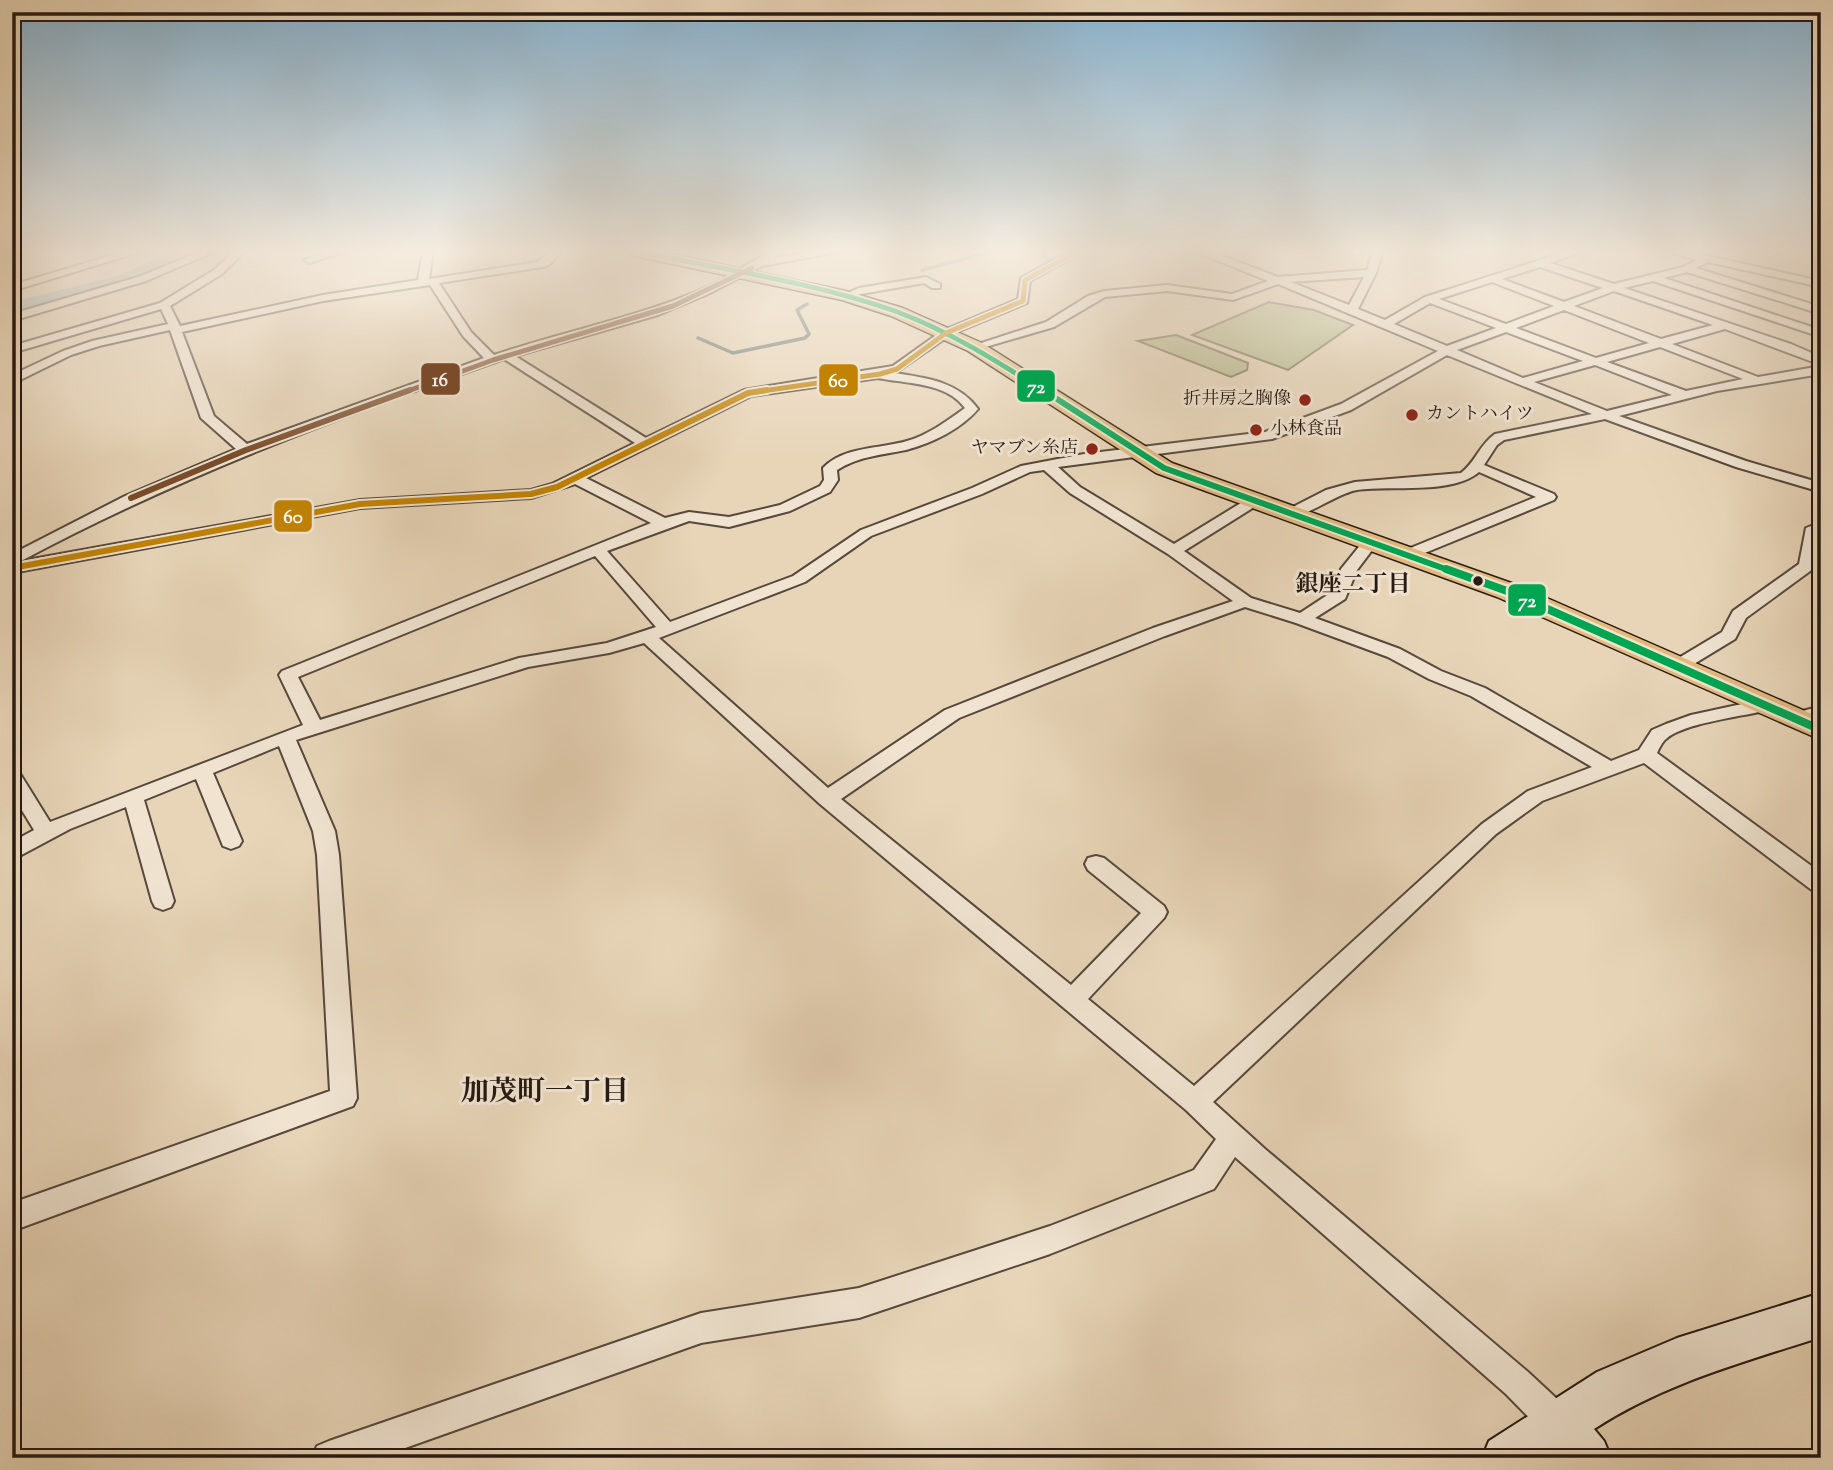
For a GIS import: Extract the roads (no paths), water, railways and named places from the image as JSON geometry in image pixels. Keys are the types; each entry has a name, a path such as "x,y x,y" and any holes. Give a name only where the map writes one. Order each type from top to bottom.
{"main road":[{"path":"915,320 975,347 1135,452 1164,468 1507,591 1821,730"}],"street":[{"path":"12,350 115,320"},
{"path":"171,320 208,418 246,450"},
{"path":"12,380 67,353 96,343 216,320"},
{"path":"457,320 477,349 499,357 646,444"},
{"path":"12,560 136,496 246,450 499,357 627,320"},
{"path":"12,568 360,504 531,494 556,487 758,390 880,374 897,369 946,333 978,320"},
{"path":"975,347 1039,329 1061,320"},
{"path":"1376,320 1701,453 1821,488"},
{"path":"1387,324 1394,320"},
{"path":"1484,320 1685,395"},
{"path":"12,852 47,832 285,737 526,662 610,648 657,633 799,579 866,533 1045,464 1253,439 1278,433 1346,407 1449,349 1527,320"},
{"path":"1600,320 1754,379"},
{"path":"1710,320 1787,346 1821,361"},
{"path":"1778,320 1821,334"},
{"path":"1525,381 1726,325"},
{"path":"1292,513 1331,493 1355,486 1451,480 1466,476 1492,442 1500,437 1607,415 1754,379 1821,370"},
{"path":"315,729 288,675 663,523 689,516 729,522 785,508 825,489 831,480 830,468 845,458 867,450 915,443 948,427 972,409 964,399 938,385 880,374"},
{"path":"1045,464 1075,490 1174,551 1245,602 1302,619 1394,653 1435,675 1478,692 1610,769"},
{"path":"1409,554 1549,496 1476,466"},
{"path":"574,478 663,523"},
{"path":"1174,551 1254,501"},
{"path":"1678,666 1729,635 1739,615 1807,566 1814,528 1821,526"},
{"path":"1302,619 1339,596 1349,569 1371,541"},
{"path":"599,551 657,633 827,799 1195,1102 1255,1158 1517,1382 1573,1441"},
{"path":"827,799 952,714 1159,632 1245,602"},
{"path":"1195,1102 1489,830 1535,796 1646,755 1659,734 1673,728 1765,705"},
{"path":"1795,719 1821,712"},
{"path":"12,1217 344,1098 328,855 324,831 285,737"},
{"path":"1646,755 1821,885"},
{"path":"202,769 231,841"},
{"path":"12,777 47,832"},
{"path":"133,796 163,901"},
{"path":"1072,1000 1156,912 1096,864"},
{"path":"329,1458 701,1328 859,1303 1050,1240 1203,1180 1233,1136"},
{"path":"1506,1458 1573,1441 1614,1389 1677,1361 1821,1315"}],"waterway":[{"path":"698,338 733,353 805,338 809,334 802,320"}],"place":[{"name":"折井房之胸像","path":"1305,400"},
{"name":"カントハイツ","path":"1412,415"},
{"name":"小林食品","path":"1256,430"},
{"name":"ヤマブン糸店","path":"1092,449"}],"district":[{"name":"銀座二丁目","path":"1353,585"},
{"name":"加茂町一丁目","path":"545,1093"}]}
